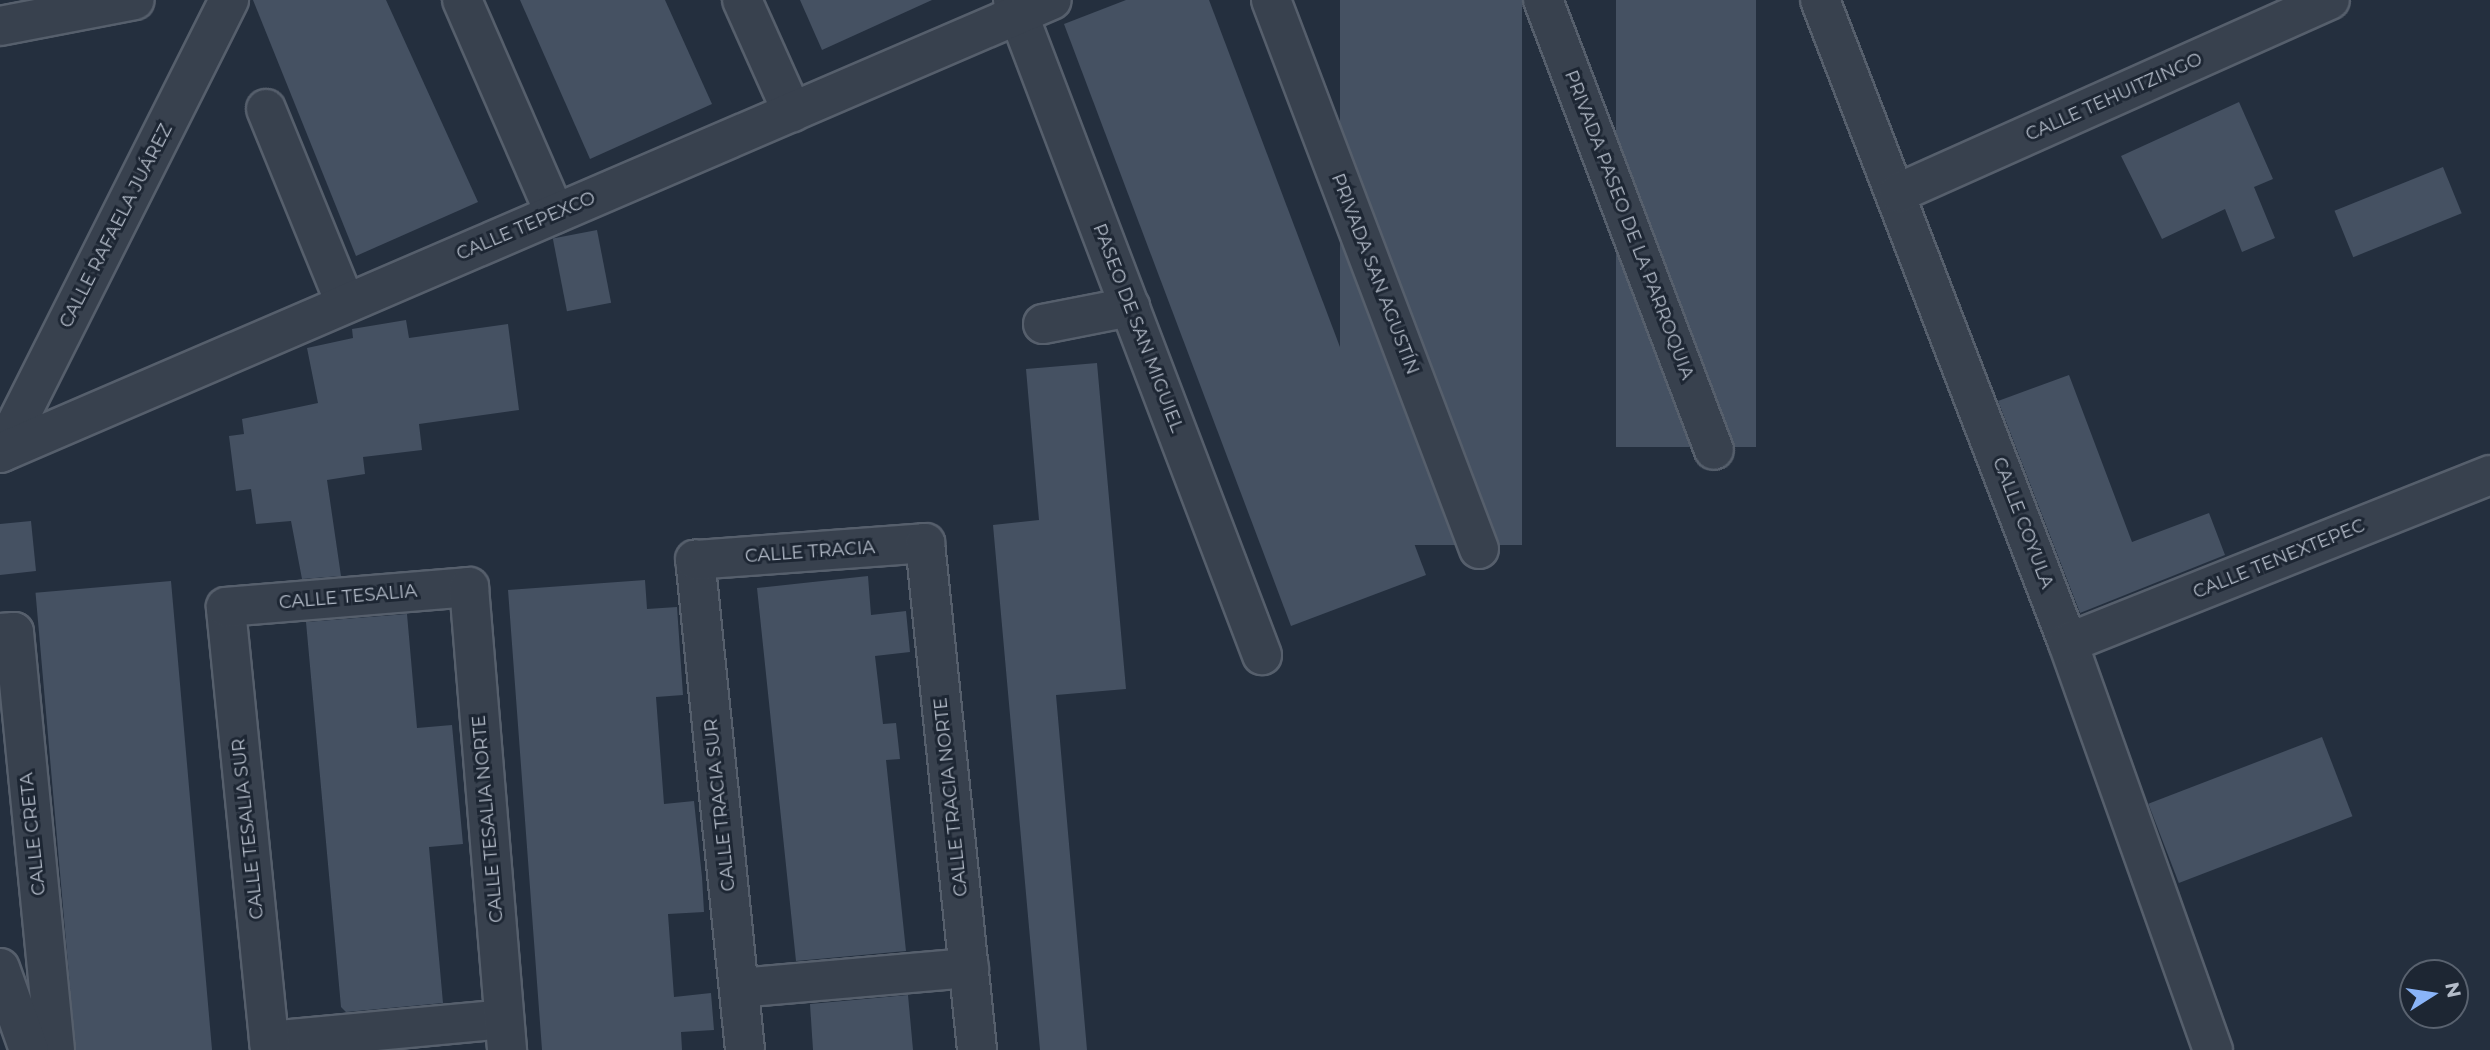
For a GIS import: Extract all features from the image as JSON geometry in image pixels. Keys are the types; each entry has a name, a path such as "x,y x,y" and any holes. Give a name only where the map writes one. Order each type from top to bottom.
{"street":[{"path":"0,26 135,0"},
{"name":"CALLE RAFAELA JUÁREZ","path":"1,452 229,0"},
{"path":"462,0 555,214"},
{"path":"742,0 792,113"},
{"name":"PRIVADA SAN AGUSTÍN","path":"1271,0 1479,549"},
{"name":"PRIVADA PASEO DE LA PARROQUIA","path":"1543,0 1714,450"},
{"name":"CALLE COYULA","path":"1820,0 1898,193 2068,643 2213,1050"},
{"name":"CALLE TEHUITZINGO","path":"1898,193 2330,0"},
{"name":"CALLE TEPEXCO","path":"1,452 344,300 792,113 1028,5"},
{"name":"PASEO DE SAN MIGUIEL","path":"1028,5 1130,307 1262,655"},
{"path":"266,109 344,300"},
{"path":"1042,324 1130,307"},
{"name":"CALLE TENEXTEPEC","path":"2068,643 2490,475"},
{"name":"CALLE TRACIA","path":"695,560 925,543"},
{"name":"CALLE TRACIA NORTE","path":"925,543 977,1050"},
{"name":"CALLE TRACIA SUR","path":"695,560 745,1050"},
{"name":"CALLE TESALIA","path":"226,607 469,587"},
{"name":"CALLE TESALIA NORTE","path":"469,587 505,1035"},
{"name":"CALLE TESALIA SUR","path":"226,607 269,1045"},
{"name":"CALLE CRETA","path":"0,632 14,632 55,1050"},
{"path":"0,968 29,1050"},
{"path":"739,988 969,968"},
{"path":"269,1045 505,1035"}],"building":[{"path":"253,0 386,0 478,202 356,256"},
{"path":"520,0 665,0 712,104 590,159"},
{"path":"800,0 932,0 822,50"},
{"path":"1126,0 1209,0 1426,575 1291,626 1064,24"},
{"path":"1340,0 1522,0 1522,545 1340,545"},
{"path":"1616,0 1756,0 1756,447 1616,447"},
{"path":"2239,102 2273,179 2254,187 2275,238 2242,252 2225,209 2162,239 2121,156"},
{"path":"2443,167 2462,213 2353,257 2335,211"},
{"path":"597,230 611,303 567,311 553,239"},
{"path":"406,320 409,338 508,324 519,410 419,424 422,450 363,457 365,474 327,480 341,576 302,579 291,521 256,524 251,489 236,491 229,436 244,434 242,419 318,403 307,348 353,338 352,329"},
{"path":"1097,363 1126,689 1056,695 1087,1050 1040,1050 993,525 1039,520 1026,369"},
{"path":"2069,375 2132,542 2209,513 2225,555 2080,613 1998,401"},
{"path":"31,521 36,571 0,575 0,524"},
{"path":"868,576 871,615 906,611 910,652 875,656 883,724 896,723 900,759 886,760 906,951 796,961 757,588"},
{"path":"645,580 647,609 677,607 683,695 656,697 664,804 694,801 702,877 704,912 668,914 674,997 711,993 714,1030 681,1032 682,1050 542,1050 508,590"},
{"path":"171,581 212,1050 76,1050 36,593"},
{"path":"407,614 417,728 452,725 463,844 429,847 443,1003 346,1012 341,1007 306,622"},
{"path":"2322,737 2352,816 2179,883 2148,804"},
{"path":"908,995 913,1050 813,1050 810,1004"}]}
